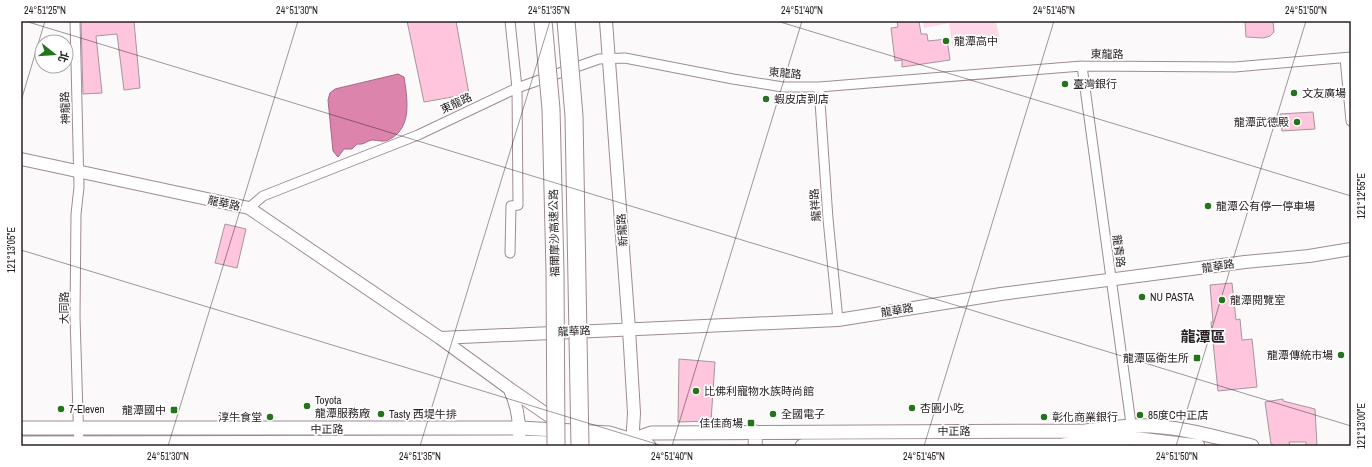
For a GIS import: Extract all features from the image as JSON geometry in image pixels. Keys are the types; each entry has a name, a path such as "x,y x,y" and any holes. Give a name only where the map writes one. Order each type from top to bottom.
{"highway":[{"name":"福爾摩沙高速公路","path":"543,21 551,109 559,440"},
{"name":"福爾摩沙高速公路","path":"566,21 574,116 580,446"}],"main road":[{"name":"中正路","path":"21,428 78,439 518,442 559,440 609,445 632,443 651,433 1183,431 1252,446"},
{"name":"中正路","path":"21,443 78,439 520,428 559,440"},
{"path":"755,446 756,432"},
{"name":"中正路","path":"802,446 1062,444 1132,432 1198,446"},
{"path":"632,443 649,446"}],"street":[{"name":"神龍路","path":"75,21 79,170"},
{"path":"510,21 517,88 518,204 511,206 510,253"},
{"name":"新龍路","path":"606,21 629,329 634,413 632,443"},
{"name":"東龍路","path":"249,208 263,196 418,134 517,88 599,59 625,58 783,87 819,88 1082,66 1235,67 1348,58"},
{"path":"1348,58 1351,121"},
{"name":"龍青路","path":"1082,66 1132,432"},
{"name":"龍祥路","path":"819,88 828,219 838,320"},
{"name":"龍華路","path":"21,159 79,170 95,175 249,208 440,338 510,389 556,420 559,440"},
{"name":"大同路","path":"78,439 75,309 76,214 79,170"},
{"name":"龍華路","path":"440,338 838,320 994,295 1245,262 1309,256 1351,249"},
{"path":"510,389 516,402 520,428 518,442"}],"shaded area":[{"path":"923,21 996,21 1000,40 953,48 949,23 924,28"},
{"path":"398,74 404,77 407,111 402,127 397,134 388,140 372,140 362,144 357,144 352,149 344,149 338,157 333,151 328,100 330,93 335,89"}],"building":[{"path":"81,21 134,21 140,88 124,90 117,34 96,36 102,93 83,94"},
{"path":"407,21 456,21 469,94 424,102"},
{"path":"897,21 919,21 921,34 927,34 928,41 947,39 950,60 902,67 902,60 895,61 891,28 898,27"},
{"path":"1245,21 1273,21 1274,32 1270,36 1263,38 1246,37"},
{"name":"龍潭武德殿","path":"1313,112 1315,129 1282,131 1280,114"},
{"path":"225,224 246,229 237,268 215,263"},
{"path":"1232,283 1236,320 1240,319 1242,340 1252,339 1257,387 1218,391 1211,322 1213,322 1210,285"},
{"name":"比佛利寵物水族時尚館","path":"679,359 715,362 711,421 678,422"},
{"path":"1283,399 1283,401 1315,409 1317,446 1306,446 1306,442 1289,442 1290,446 1277,446 1271,444 1265,402"}],"place":[{"name":"龍潭高中","path":"946,41"},
{"name":"臺灣銀行","path":"1065,84"},
{"name":"文友廣場","path":"1294,93"},
{"name":"蝦皮店到店","path":"766,99"},
{"name":"龍潭武德殿","path":"1297,122"},
{"name":"龍潭公有停一停車場","path":"1208,206"},
{"name":"NU PASTA","path":"1142,297"},
{"name":"龍潭閱覽室","path":"1222,300"},
{"name":"龍潭傳統市場","path":"1341,355"},
{"name":"龍潭區衛生所","path":"1197,358"},
{"name":"比佛利寵物水族時尚館","path":"696,391"},
{"name":"Toyota 龍潭服務廠","path":"307,406"},
{"name":"杏園小吃","path":"912,408"},
{"name":"7-Eleven","path":"61,409"},
{"name":"龍潭國中","path":"174,410"},
{"name":"Tasty 西堤牛排","path":"381,414"},
{"name":"全國電子","path":"773,414"},
{"name":"85度C中正店","path":"1140,415"},
{"name":"淳牛食堂","path":"270,417"},
{"name":"彰化商業銀行","path":"1044,417"},
{"name":"佳佳商場","path":"751,423"}],"district":[{"name":"龍潭區","path":"1203,336"}]}
